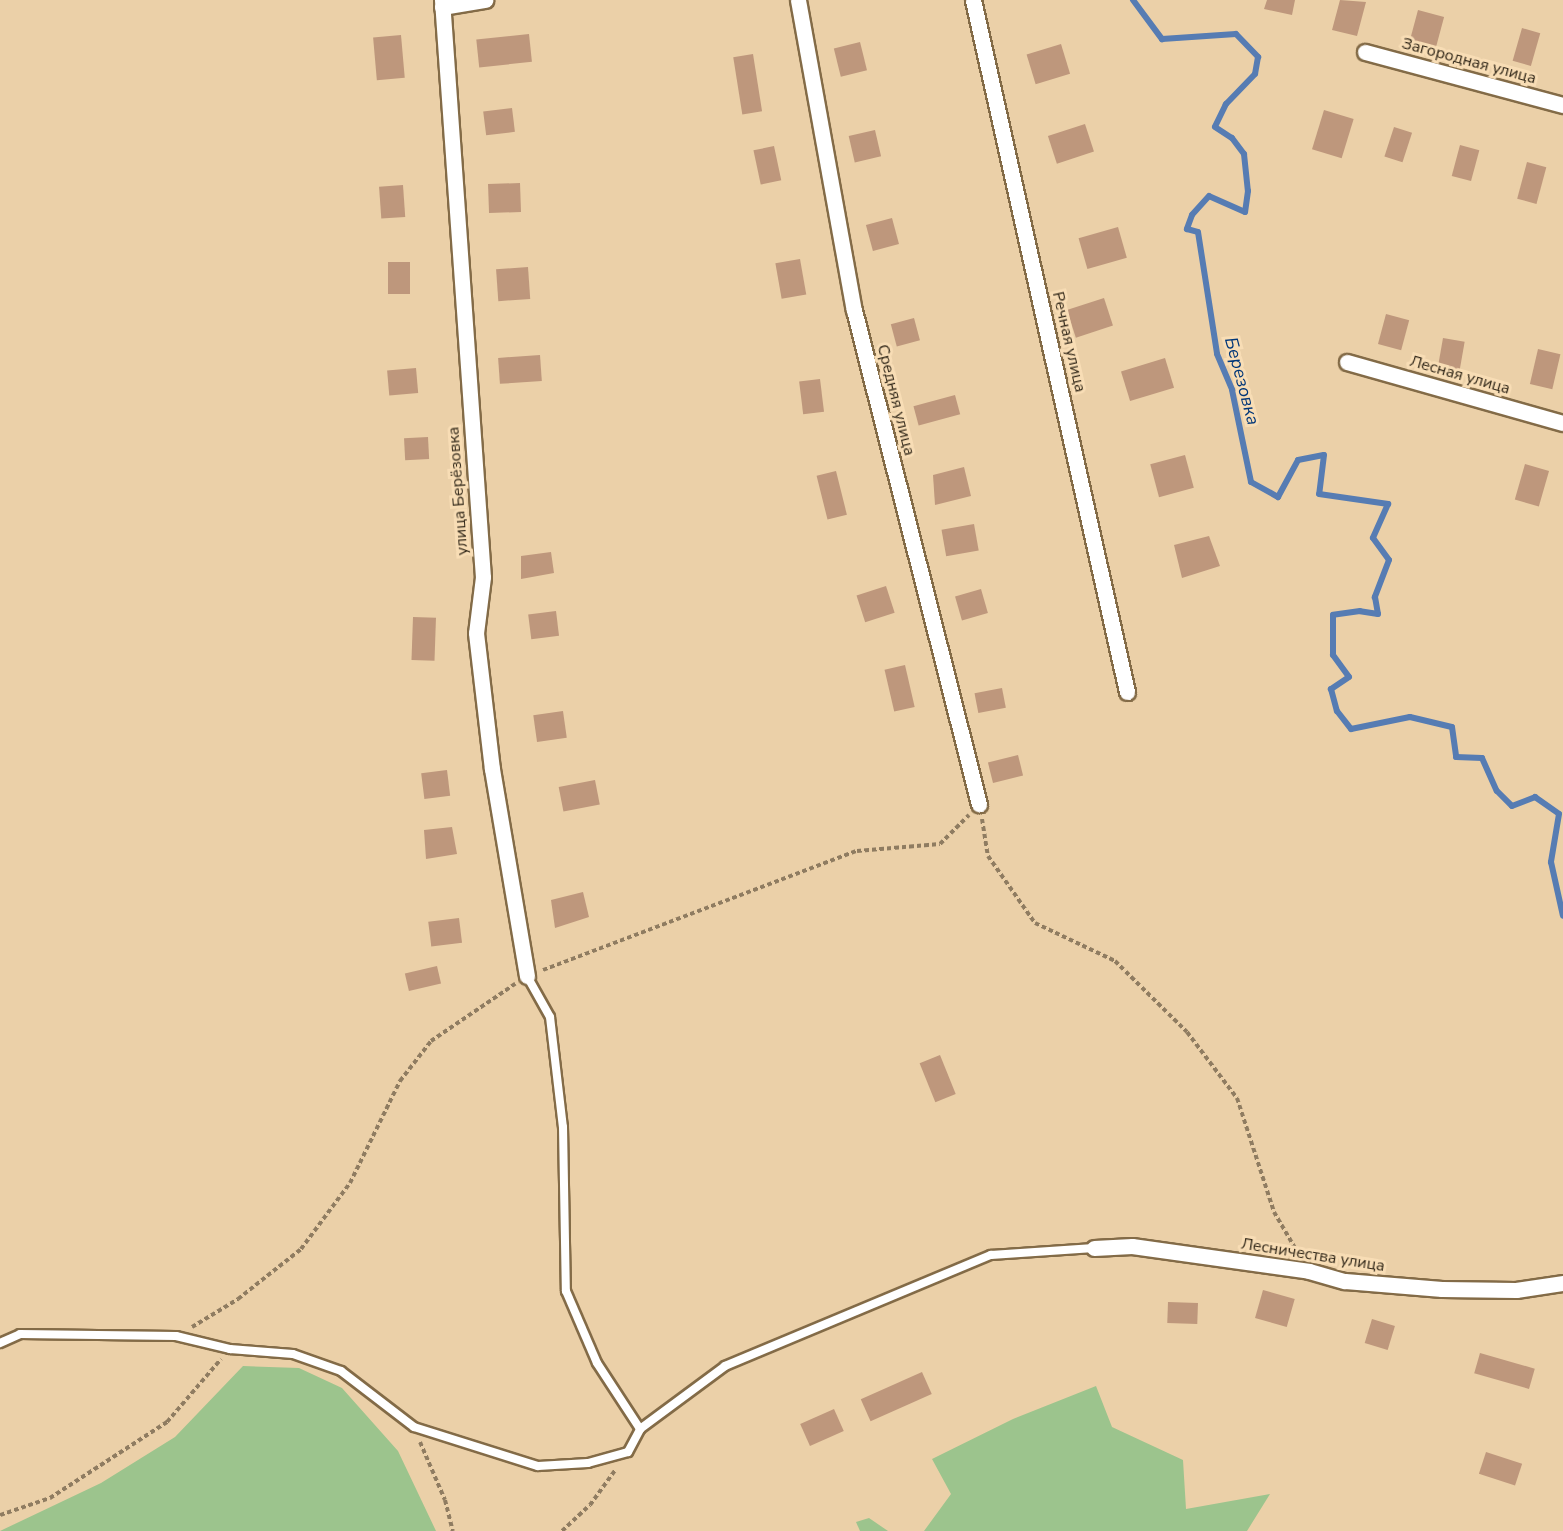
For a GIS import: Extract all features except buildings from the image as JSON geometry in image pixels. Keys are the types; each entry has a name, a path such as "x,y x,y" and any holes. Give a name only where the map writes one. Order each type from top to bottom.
{"street":[{"path":"442,3 485,0"},
{"name":"Средняя улица","path":"798,0 854,310 979,804"},
{"name":"Речная улица","path":"974,0 1127,692"},
{"name":"улица Берёзовка","path":"442,3 483,577 476,633 492,769 527,976"},
{"name":"Загородная улица","path":"1365,52 1563,105"},
{"name":"Лесная улица","path":"1347,362 1563,423"},
{"name":"Лесничества улица","path":"1094,1248 1132,1246 1309,1271 1345,1281 1442,1289 1516,1290 1563,1283"}],"lane":[{"path":"527,976 550,1017 563,1127 566,1291 597,1363 640,1430"},
{"path":"0,1343 20,1334 165,1336 230,1349 293,1354 341,1371 414,1427 538,1466 588,1463 628,1452 640,1430 725,1366 991,1255 1094,1248"}],"path":[{"path":"979,804 988,856 1035,923 1115,961 1187,1032 1237,1098 1274,1212 1309,1271"},
{"path":"0,1515 50,1498 167,1422 230,1349"},
{"path":"414,1427 445,1500 453,1531"},
{"path":"562,1531 590,1505 628,1452"}],"green space":[{"path":"243,1366 299,1368 342,1388 398,1451 436,1531 0,1531 101,1483 175,1437"},
{"path":"1096,1386 1112,1427 1183,1460 1186,1509 1270,1494 1247,1531 924,1531 951,1494 932,1459 1013,1419"},
{"path":"869,1518 888,1531 860,1531 856,1522"}],"waterway":[{"name":"Березовка","path":"1133,0 1162,39 1236,34 1258,57 1255,74 1226,104 1215,127 1232,138 1244,154 1248,191 1245,212 1209,196 1192,215 1187,229 1198,232 1217,354 1232,390 1251,482 1278,497 1298,460 1324,455 1319,494 1388,504 1373,538 1389,560 1375,597 1378,614 1360,611 1333,615 1333,655 1349,677 1331,689 1337,711 1351,729 1410,717 1452,727 1456,757 1482,758 1497,791 1512,806 1535,797 1559,814 1551,862 1563,916"}]}
